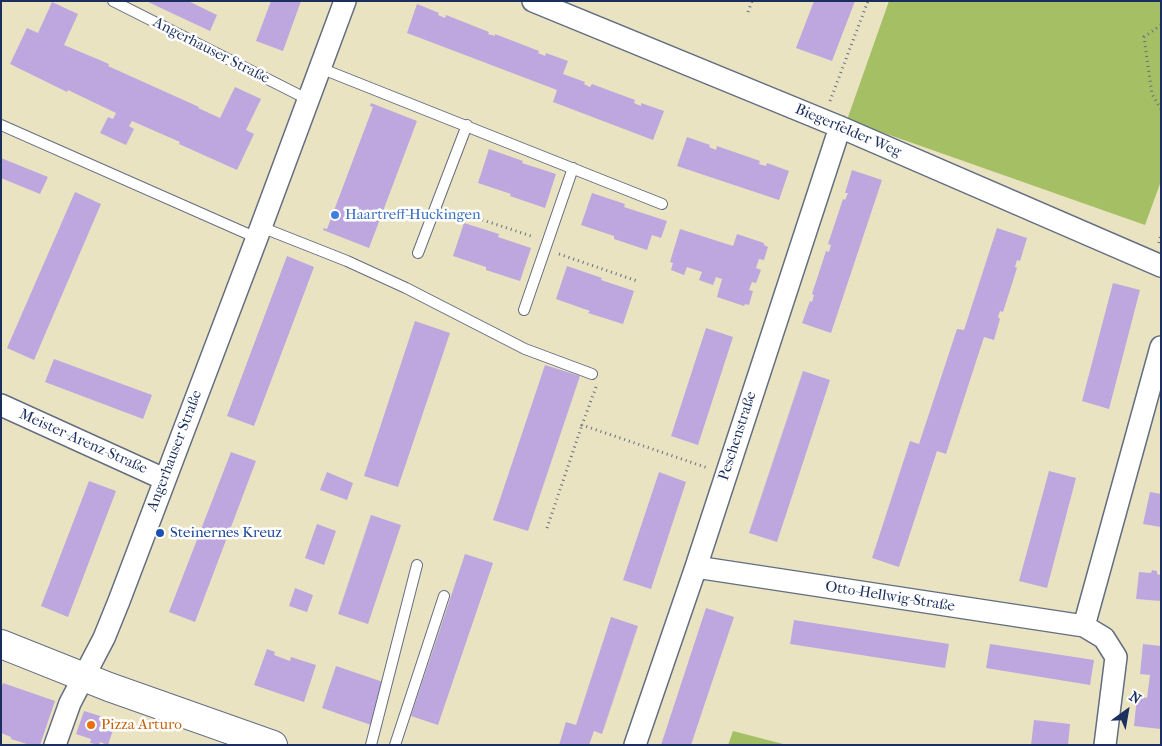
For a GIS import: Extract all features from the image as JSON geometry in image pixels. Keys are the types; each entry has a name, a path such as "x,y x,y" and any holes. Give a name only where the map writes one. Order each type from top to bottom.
{"main road":[{"path":"1,644 84,677 273,745"}],"street":[{"name":"Angerhauser Straße","path":"55,743 70,703 108,629 345,1"},
{"name":"Biegerfelder Weg","path":"533,1 831,124 1161,266"},
{"name":"Peschenstraße","path":"635,745 696,567 831,124"},
{"path":"1084,626 1161,347"},
{"name":"Meister-Arenz-Straße","path":"1,405 164,479"},
{"name":"Otto-Hellwig-Straße","path":"696,567 1084,626 1104,638 1116,657 1106,745"}],"lane":[{"name":"Angerhauser Straße","path":"113,1 309,100"},
{"path":"320,68 662,204"},
{"path":"1,125 259,233 356,265 406,288 525,349 592,374"},
{"path":"418,253 467,125"},
{"path":"524,310 573,168"},
{"path":"371,745 417,565"},
{"path":"395,745 444,596"}],"path":[{"path":"748,12 752,1"},
{"path":"831,124 868,1"},
{"path":"1161,25 1144,37 1152,94 1161,109"},
{"path":"468,215 637,281"},
{"path":"547,528 600,377 592,374"},
{"path":"582,425 725,473"}],"green space":[{"path":"889,1 1161,1 1161,181 1145,225 847,120"},
{"path":"733,731 787,745 728,745"}],"building":[{"path":"146,1 188,1 217,15 210,31"},
{"path":"271,1 301,1 283,51 256,41"},
{"path":"814,1 855,1 832,61 796,48"},
{"path":"52,2 78,14 64,45 109,64 108,66 198,108 220,118 235,87 261,99 246,130 254,134 237,170 132,121 129,126 134,129 126,145 100,133 108,117 113,119 116,113 10,64 27,28 38,33"},
{"path":"417,4 439,13 438,15 445,18 446,15 489,32 488,34 495,36 495,34 539,51 538,53 545,56 546,53 568,61 563,74 585,82 584,84 590,87 592,84 635,100 634,103 641,106 641,103 664,111 653,140 553,102 557,90 407,33"},
{"path":"371,103 417,121 369,248 323,230 324,228 327,229 373,107 370,106"},
{"path":"687,137 710,145 709,147 716,150 717,146 760,161 759,164 766,166 767,163 789,171 779,200 677,166"},
{"path":"489,149 523,161 522,163 556,174 545,208 478,183"},
{"path":"1,158 48,177 40,194 1,178"},
{"path":"852,170 882,180 831,333 802,323 810,301 812,302 814,295 812,294 826,251 829,252 831,245 828,244 843,199 845,200 848,193 845,193"},
{"path":"75,192 101,204 34,360 7,348"},
{"path":"592,193 625,204 624,207 667,221 661,238 652,235 647,250 581,225"},
{"path":"464,223 499,234 498,237 531,248 520,281 486,270 486,267 453,256"},
{"path":"997,228 1027,238 1020,261 1017,260 1015,267 1017,268 1003,312 1000,311 998,317 1000,319 994,340 984,337 946,454 937,451 899,567 872,558 910,441 919,444 957,329 964,330"},
{"path":"680,229 733,246 737,234 764,243 768,247 764,260 759,259 756,268 761,270 756,283 752,282 749,290 753,291 749,305 745,304 744,306 717,297 722,279 716,277 713,285 699,280 702,272 687,267 684,275 671,270 673,263 670,262"},
{"path":"287,256 314,267 254,426 227,416"},
{"path":"567,266 634,291 623,324 588,313 590,311 556,299"},
{"path":"1113,283 1140,290 1109,409 1082,401"},
{"path":"415,321 450,333 398,487 364,476"},
{"path":"706,328 733,337 698,445 671,436"},
{"path":"54,359 152,395 143,419 45,382"},
{"path":"545,365 580,376 528,531 493,520"},
{"path":"803,371 830,380 777,542 749,533"},
{"path":"231,452 256,461 195,622 169,612"},
{"path":"1049,471 1076,478 1047,588 1019,581"},
{"path":"327,472 353,483 347,500 320,490"},
{"path":"659,472 686,482 651,589 623,580"},
{"path":"89,481 116,491 68,617 41,606"},
{"path":"1150,492 1161,494 1161,527 1143,524"},
{"path":"371,515 401,525 368,624 338,614"},
{"path":"317,524 336,531 324,565 305,558"},
{"path":"465,554 493,563 438,725 411,716"},
{"path":"1152,570 1157,571 1157,574 1161,575 1161,601 1136,599 1139,572 1151,573"},
{"path":"295,588 313,595 307,612 289,606"},
{"path":"706,608 734,617 691,745 661,745"},
{"path":"611,617 638,626 602,734 594,731 589,745 559,745 566,722 576,725"},
{"path":"794,620 949,644 945,668 790,644"},
{"path":"990,644 1094,660 1090,685 986,668"},
{"path":"1143,644 1161,646 1161,729 1134,726 1137,696 1147,698 1150,675 1140,674"},
{"path":"267,649 275,652 274,655 290,661 291,657 316,665 304,702 254,685"},
{"path":"336,666 383,682 376,701 379,702 371,725 322,708"},
{"path":"3,683 55,701 40,745 30,745 11,739 11,737 1,733 1,689"},
{"path":"84,711 116,721 108,745 100,742 99,745 90,743 91,739 76,734"},
{"path":"1034,720 1070,724 1068,745 1031,745"}],"place":[{"name":"Haartreff-Huckingen","path":"335,215"},
{"name":"Steinernes Kreuz","path":"160,533"},
{"name":"Pizza Arturo","path":"91,725"}]}
